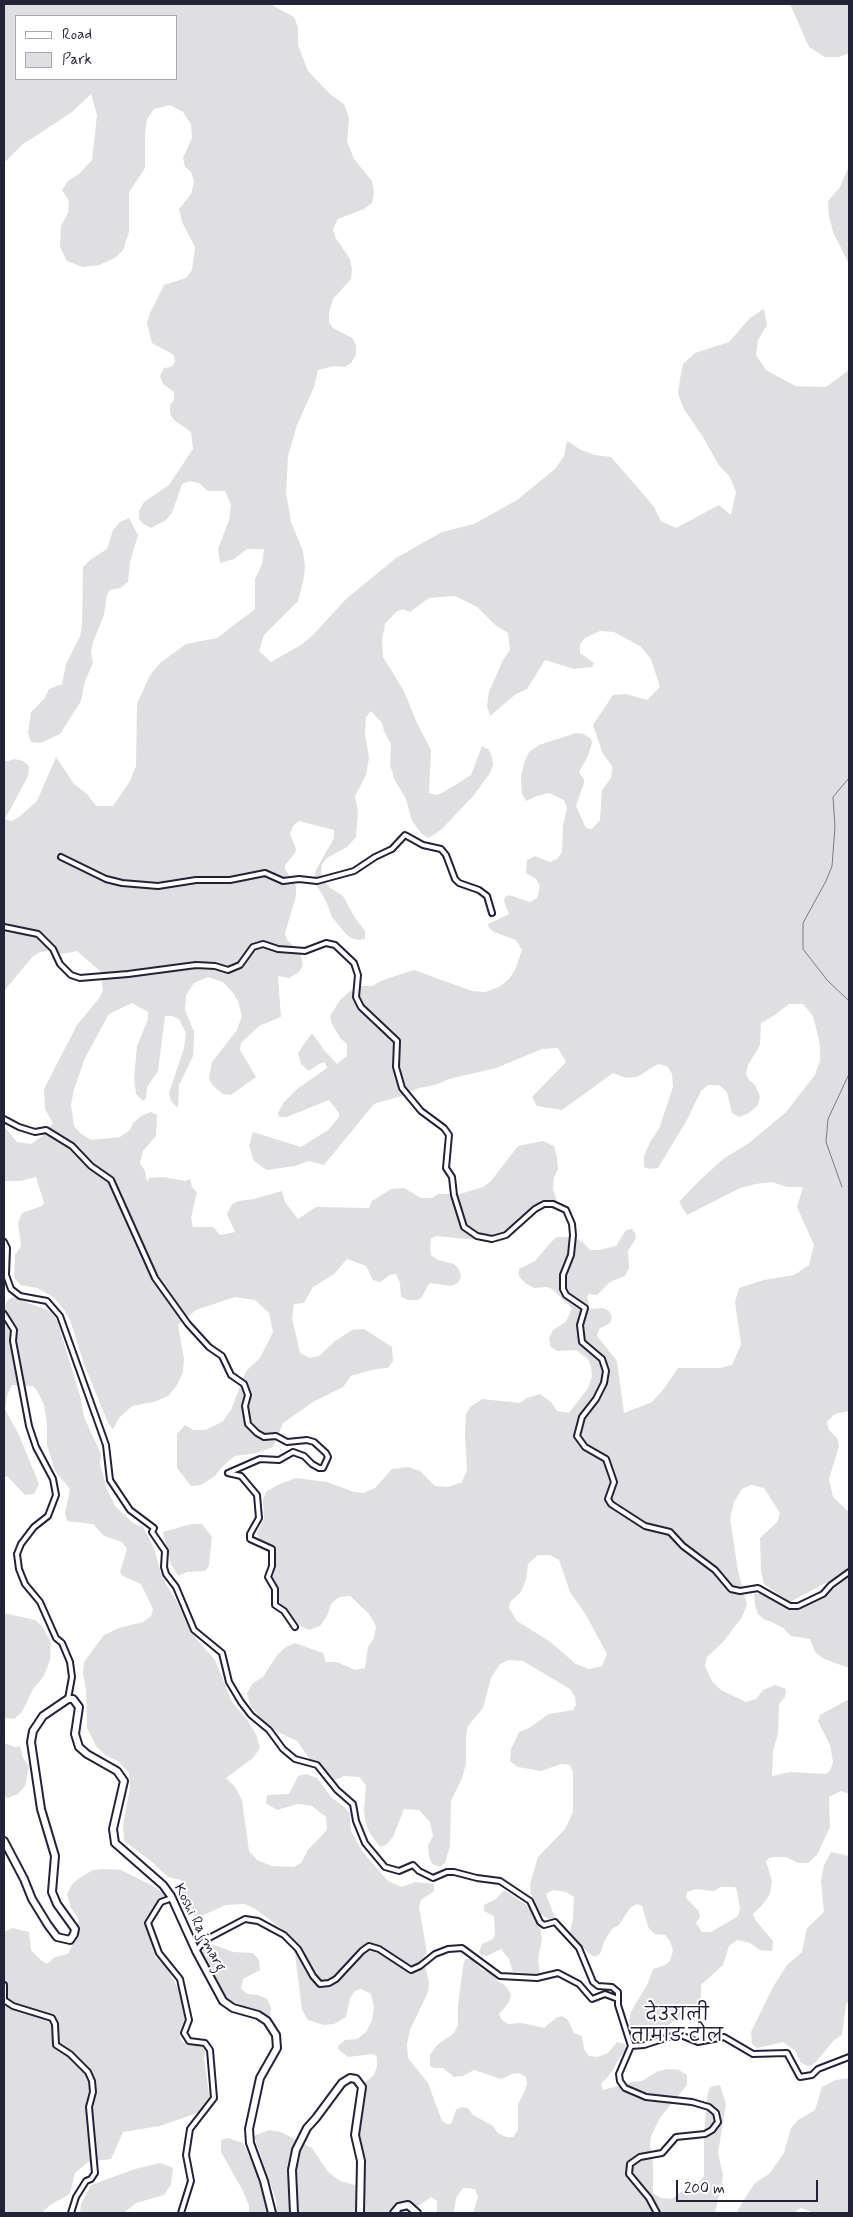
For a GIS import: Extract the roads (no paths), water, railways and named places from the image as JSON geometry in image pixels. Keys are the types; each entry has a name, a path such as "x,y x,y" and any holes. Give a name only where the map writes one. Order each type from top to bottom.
{"main road":[{"path":"4,1841 32,1899 48,1925 58,1937 70,1940 74,1934 73,1926 57,1904 52,1892 55,1856 41,1809 31,1742 33,1731 43,1716 68,1699"},
{"name":"Koshi Rajmarg","path":"68,1699 73,1699 79,1707 75,1734 79,1747 87,1754 117,1771 124,1781 113,1829 115,1843 163,1885 172,1898 196,1951 223,2001 233,2008 258,2015 267,2021 276,2035 277,2048 260,2078 249,2129 250,2143 264,2181 272,2213"},
{"path":"294,2213 292,2170 296,2150 307,2128 342,2083 350,2078 360,2082 362,2087 355,2135 361,2161 360,2213"},
{"path":"394,2213 399,2207 408,2205 416,2213"}],"street":[{"path":"61,857 106,879 122,883 158,886 196,880 230,880 265,874 283,881 299,879 317,881 354,871 392,849 405,835 423,845 441,850 446,854 455,879 459,883 479,890 487,896 492,913"},
{"path":"4,927 38,934 53,949 60,964 71,975 80,978 196,965 215,966 228,970 237,967 253,947 263,944 278,949 305,951 326,943 335,945 354,963 358,975 356,997 361,1007 397,1041 396,1067 402,1088 420,1111 444,1128 449,1135 446,1168 452,1177 454,1195 464,1227 477,1236 492,1239 506,1236 535,1209 544,1204 553,1204 566,1210 572,1224 573,1235 571,1255 563,1275 563,1289 566,1295 585,1308 580,1325 582,1342 602,1359 606,1371 604,1383 596,1400 582,1418 577,1436 585,1447 606,1459 614,1482 608,1499 611,1504 646,1526 670,1532 683,1546 716,1570 731,1589 740,1591 758,1588 780,1598 790,1606 798,1606 823,1594 831,1585 849,1572"},
{"path":"4,1119 19,1127 35,1132 46,1130 72,1146 92,1166 112,1180 155,1278 188,1324 209,1347 222,1356 231,1375 244,1384 248,1395 245,1406 248,1424 264,1437 276,1436 287,1442 307,1440 314,1442 326,1453 328,1457 323,1468 312,1464 304,1456 293,1452 279,1460 260,1459 228,1473 241,1476 257,1495 259,1518 250,1534 250,1538 272,1550 272,1566 268,1577 275,1589 275,1605 284,1611 295,1627"},
{"path":"4,1242 7,1248 6,1275 10,1289"},
{"path":"4,1289 10,1289 20,1296 47,1301 60,1316 106,1445 110,1480 130,1510 154,1528 152,1532 165,1551 164,1567 166,1574 176,1587 194,1630 222,1653 230,1682 246,1709 269,1730 283,1749 295,1758 317,1765 337,1790 353,1804 356,1821 365,1843 384,1867 399,1871 413,1865 419,1871 433,1878 447,1872 454,1872 476,1878 500,1881 530,1901 540,1922 544,1925 555,1922 560,1926 579,1948 593,1982 598,1986 612,1987 618,1992 621,2015 632,2046 619,2074 620,2081 625,2088 646,2097 692,2102 709,2107 716,2113 718,2122 712,2130 705,2134 676,2137 662,2153 640,2157 630,2164 628,2174 649,2198 657,2213"},
{"path":"4,1314 14,1330 13,1341 29,1426 36,1447 52,1479 56,1495 48,1516 34,1527 17,1554 19,1569 25,1584 40,1602 56,1638 62,1643 70,1662 72,1677 68,1699"},
{"path":"172,1898 161,1902 148,1923 159,1953 180,1979 189,2020 184,2033 190,2041 205,2043 210,2050 214,2098 190,2128 186,2155 191,2182 181,2213"},
{"path":"196,1951 209,1938 245,1919 258,1921 284,1935 298,1949 313,1976 320,1984 329,1983 336,1979 362,1951 370,1946 385,1953 411,1970 420,1966 435,1954 448,1949 462,1948 500,1976 537,1978 558,1973 579,1984 592,1999 605,1994 618,1999"},
{"path":"4,1986 4,2000 13,2006 52,2018 55,2024 56,2045 88,2072 92,2081 93,2092 89,2107 95,2173 76,2197 71,2213"},
{"path":"632,2046 644,2045 678,2034 698,2042 724,2037 753,2054 787,2053 800,2077 812,2076 818,2069 849,2057"}],"waterway":[{"path":"849,778 833,797 835,827 832,866 803,923 803,949 827,980 849,1001"},
{"path":"842,1187 826,1142 828,1119 849,1074"}],"district":[{"name":"देउराली तामाङ टोल","path":"677,2026"}]}
